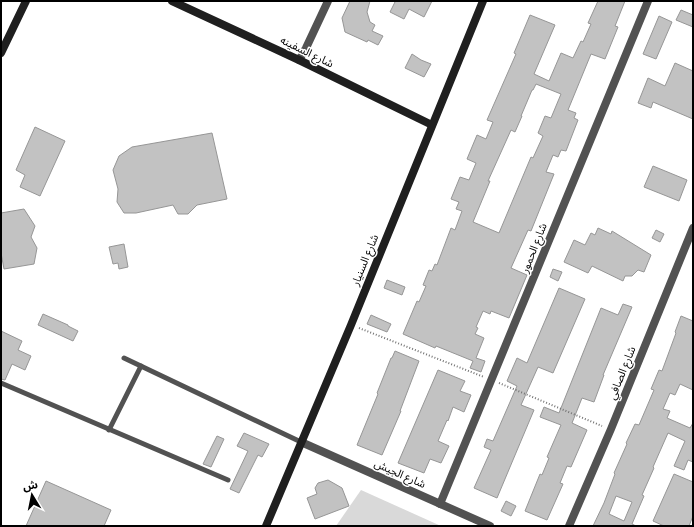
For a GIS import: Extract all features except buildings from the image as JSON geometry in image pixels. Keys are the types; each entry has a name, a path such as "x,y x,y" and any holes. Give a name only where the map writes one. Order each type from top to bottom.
{"street":[{"path":"1,53 26,1"},
{"name":"شارع السفينه","path":"172,1 299,60 432,125"},
{"path":"299,60 328,1"},
{"name":"شارع السنيار","path":"266,526 351,325 483,1"},
{"name":"شارع الحمور","path":"440,504 648,1"},
{"name":"شارع الصافي","path":"570,526 693,230"},
{"name":"شارع الجيش","path":"301,442 490,526"}],"lane":[{"path":"124,358 301,442"},
{"path":"109,430 141,366"},
{"path":"1,383 228,480"}],"path":[{"path":"351,325 611,429"}],"shaded area":[{"path":"361,490 441,526 336,526"}]}
